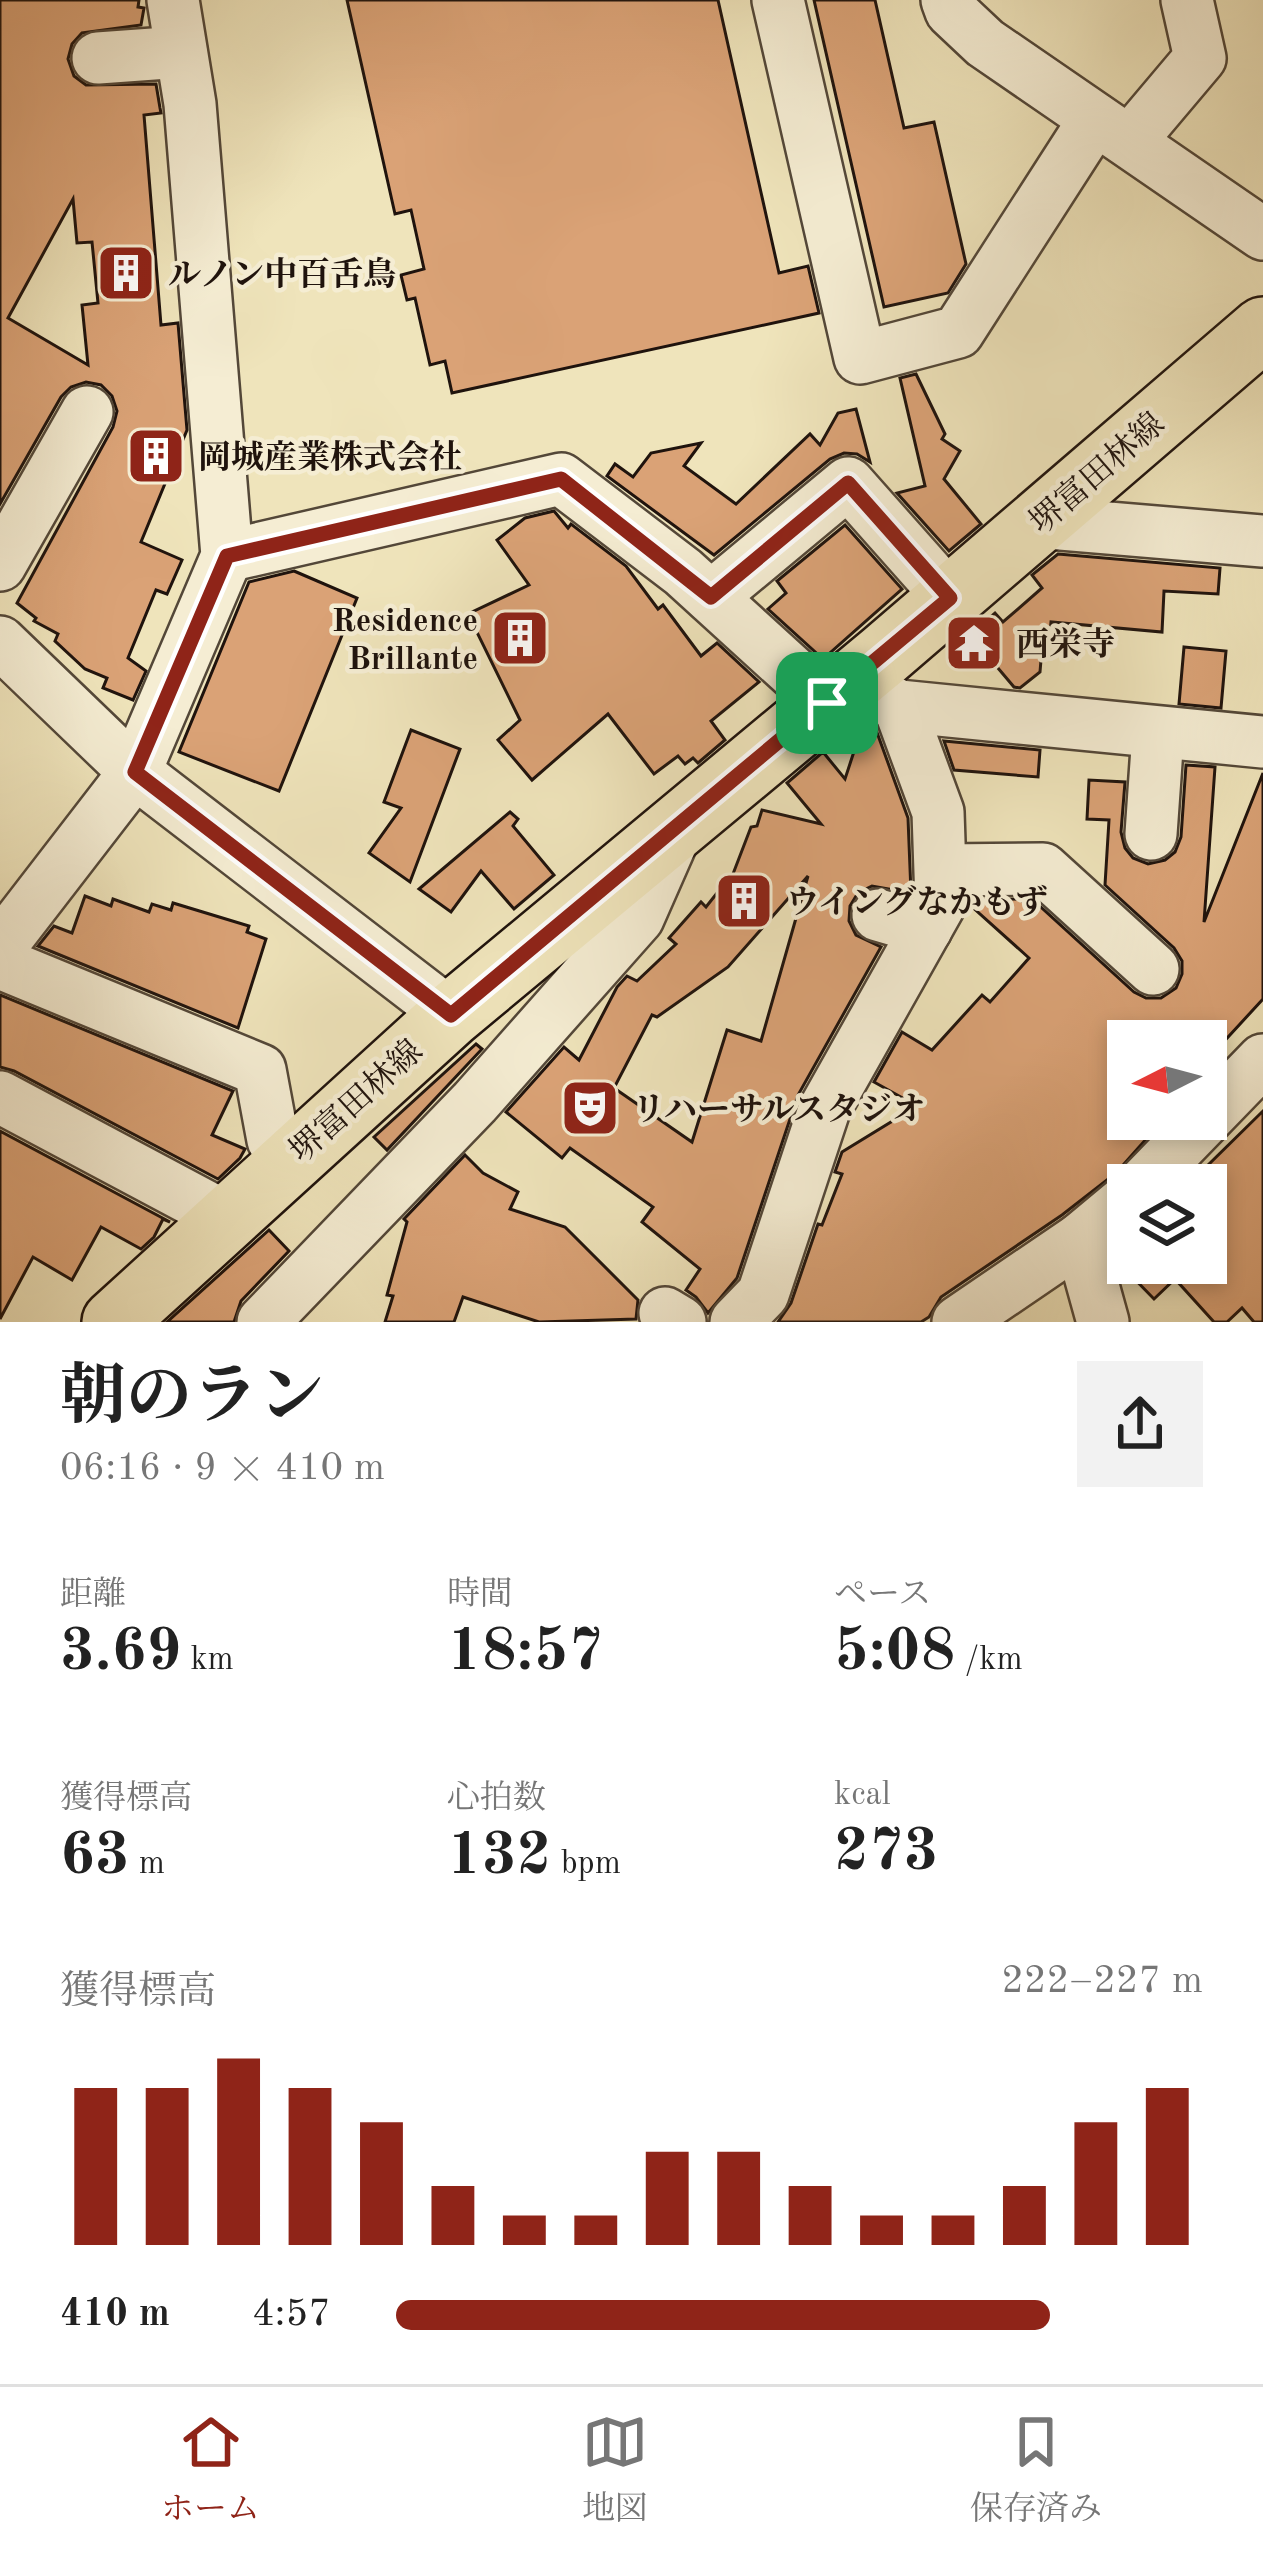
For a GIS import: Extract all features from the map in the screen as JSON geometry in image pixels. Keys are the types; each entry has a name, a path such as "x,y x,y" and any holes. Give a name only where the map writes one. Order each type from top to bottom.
{"main road":[{"name":"堺富田林線","path":"114,1322 451,1015 678,826 860,697 950,598 1263,329"}],"street":[{"path":"0,947 135,772 227,556 190,104 173,0"},
{"path":"778,0 860,358 958,332 1112,130 1200,58 1187,0"},
{"path":"947,0 951,11 985,43 1263,234"},
{"path":"98,58 181,52"},
{"path":"0,565 87,412"},
{"path":"227,556 561,479 711,597 860,697 938,812 931,853 940,902 902,922 866,990 764,1294 736,1322"},
{"path":"711,597 848,483 950,598"},
{"path":"1037,522 1263,541"},
{"path":"0,642 135,772 451,1015"},
{"path":"860,697 1158,734 1263,742"},
{"path":"1151,834 1158,734"},
{"path":"263,1322 476,1102 638,918 678,826"},
{"path":"931,853 1043,869 1153,969"},
{"path":"0,963 260,1070 272,1140 287,1161"},
{"path":"1162,1164 1263,1060"},
{"path":"0,1097 227,1218"},
{"path":"958,1322 1107,1216"},
{"path":"1080,1239 1103,1322"}],"building":[{"path":"0,0 139,0 138,7 144,8 141,25 82,33 68,59 74,76 86,85 156,84 161,113 144,115 161,325 178,323 187,430 141,542 182,560 167,594 156,590 128,658 146,671 133,700 103,688 107,678 85,669 55,641 58,634 34,621 17,603 113,427 117,411 112,396 101,385 86,382 61,397 0,504","holes":["73,199 77,243 92,242 98,303 82,305 88,365 8,318"]},
{"path":"347,0 718,0 779,273 808,266 819,313 452,393 445,361 430,365 415,298 407,300 401,275 424,269 411,210 395,214"},
{"path":"814,0 875,0 904,128 934,122 966,264 948,293 884,307"},
{"path":"916,374 945,434 942,439 960,451 944,479 981,524 949,551 897,493 925,486 900,378"},
{"path":"856,409 870,462 844,453 830,459 714,555 607,476 615,464 633,477 651,453 701,443 684,466 736,504 810,434 820,445 838,413"},
{"path":"554,511 568,528 571,524 626,566 701,656 717,643 759,682 711,721 725,740 698,763 693,758 685,764 678,756 654,774 608,714 532,780 498,740 520,720 468,614 529,585 497,540 525,518"},
{"path":"845,525 902,589 823,659 768,609 786,593 777,581"},
{"path":"1058,554 1220,568 1218,594 1164,591 1162,632 1051,622 1048,654 1041,660 1040,672 1020,688 1014,687 970,635 995,613 1003,622 1042,588 1032,575"},
{"path":"294,571 357,598 279,791 179,752 249,582"},
{"path":"1184,647 1226,651 1221,708 1179,704"},
{"path":"864,721 875,727 908,818 911,893 872,886 858,893 850,906 849,921 856,935 881,947 798,1095 737,1278 708,1313 686,1290 700,1269 642,1222 653,1207 570,1148 562,1158 506,1112 564,1047 579,1060 617,987 627,976 637,981 676,944 669,938 701,902 706,907 721,888 728,887 762,810 821,824 787,783 823,752 845,779","holes":["808,876 761,1041 727,1030 692,1142 614,1088 652,1015 657,1017 728,967"]},
{"path":"411,730 460,749 410,882 369,853 401,808 384,802"},
{"path":"944,741 1040,750 1038,777 954,770"},
{"path":"1186,765 1215,767 1204,922 1263,773 1263,999 1227,1038 1227,1020 1107,1020 1107,1140 1145,1140 1124,1164 1107,1164 1107,1180 1062,1215 941,1297 929,1317 921,1322 778,1322 791,1303 818,1224 822,1225 842,1174 835,1172 842,1152 917,1106 874,1082 902,1032 932,1050 982,995 990,1002 1029,958 970,905 971,900 1020,899 1028,906 1033,900 1134,992 1161,998 1176,988 1182,961 1174,948 1105,885 1109,820 1087,819 1089,780 1125,782 1121,832 1133,858 1148,864 1165,860 1175,852 1181,837"},
{"path":"510,812 518,819 513,826 554,875 514,909 481,871 451,912 419,889"},
{"path":"85,896 111,906 113,899 149,912 152,904 171,910 173,903 249,926 247,932 266,939 238,1028 38,946 54,926 72,933"},
{"path":"0,995 233,1091 212,1135 245,1149 240,1158 218,1179 0,1067"},
{"path":"476,1044 482,1049 387,1150 374,1137"},
{"path":"1263,1111 1263,1322 1254,1322 1242,1308 1227,1322 1214,1322 1180,1284 1227,1284 1227,1164 1209,1164"},
{"path":"0,1131 170,1222 163,1219 141,1249 101,1227 72,1280 33,1257 0,1319"},
{"path":"465,1155 483,1173 518,1192 510,1209 565,1227 638,1300 636,1319 539,1322 463,1297 454,1322 385,1322 404,1219"},
{"path":"269,1230 289,1251 241,1301 234,1322 167,1322"},
{"path":"1139,1284 1170,1284 1154,1299"}],"place":[{"name":"ルノン中百舌鳥","path":"126,273"},
{"name":"岡城産業株式会社","path":"156,456"},
{"name":"Residence Brillante","path":"520,638"},
{"name":"西栄寺","path":"974,643"},
{"name":"ウイングなかもず","path":"744,901"},
{"name":"リハーサルスタジオ","path":"590,1108"}],"route":[{"path":"561,479 711,597 848,483 950,598 827,703 451,1015 135,772 227,556 561,479"}]}
